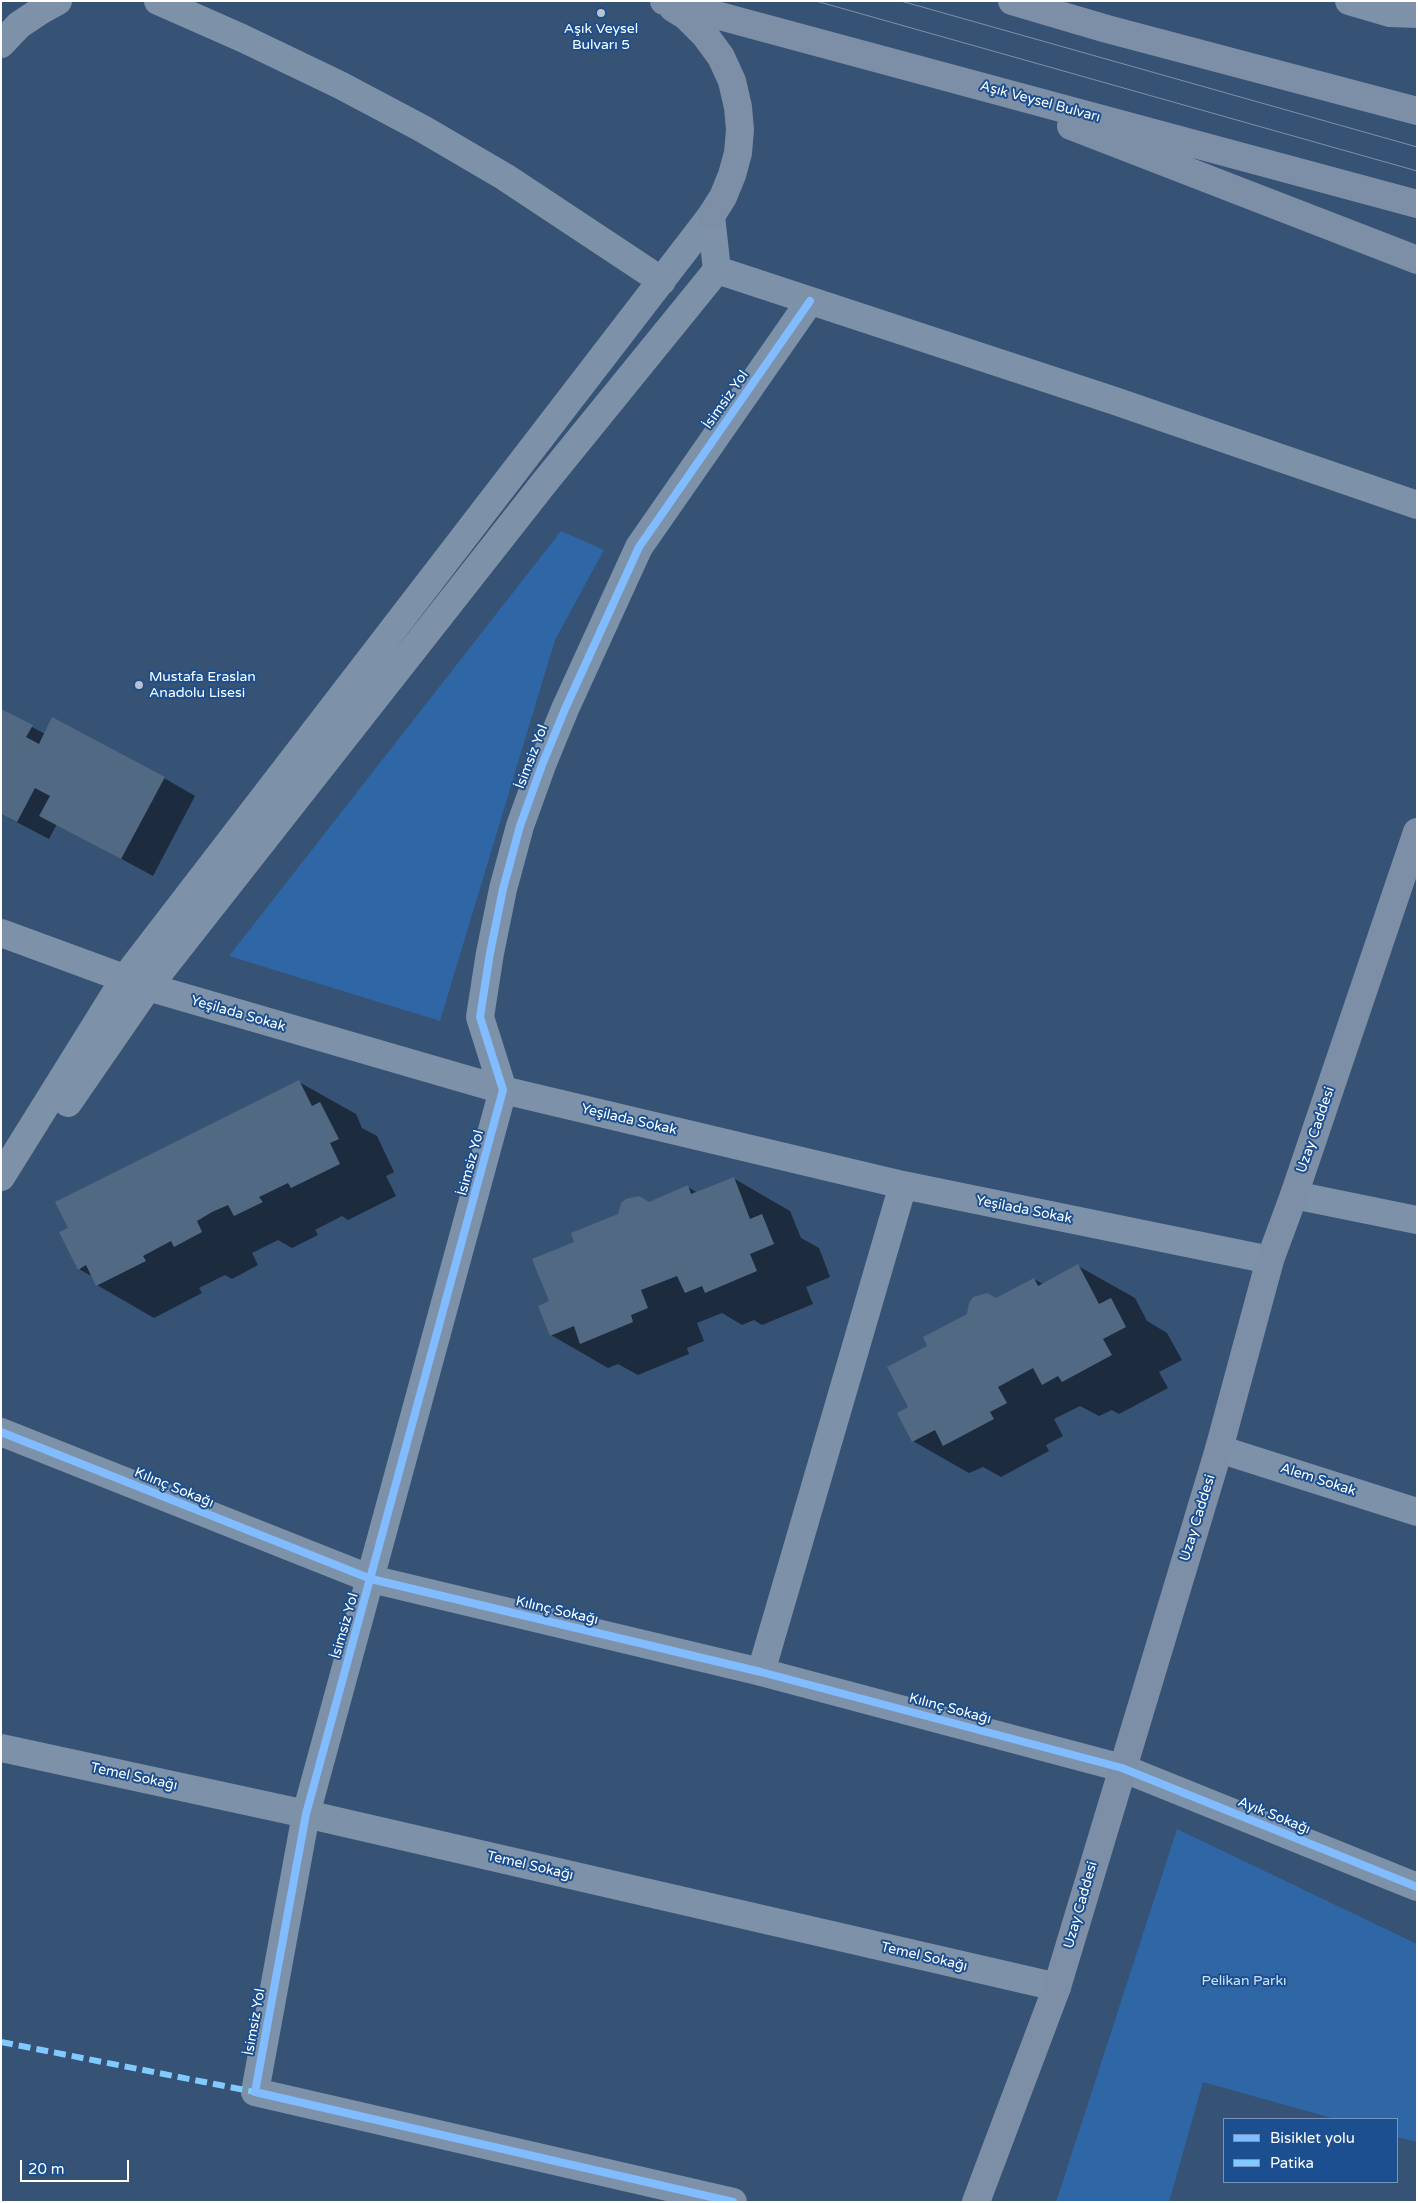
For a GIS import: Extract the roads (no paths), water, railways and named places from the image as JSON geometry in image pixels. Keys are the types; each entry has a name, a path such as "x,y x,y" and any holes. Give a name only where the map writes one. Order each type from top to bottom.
{"main road":[{"name":"Aşık Veysel Bulvarı","path":"664,1 1417,204"},
{"path":"664,1 686,16 716,49 732,81 738,107 740,130 738,153 723,197 711,216"},
{"path":"1012,1 1417,111"},
{"path":"939,75 1417,260"},
{"path":"1327,87 1417,93"},
{"name":"Uzay Caddesi","path":"976,2202 1057,1987 1219,1449 1270,1260 1294,1195 1417,832"}],"street":[{"path":"1,44 20,25 58,1"},
{"path":"158,1 322,76 423,129 505,177 662,280"},
{"path":"1349,1 1390,13 1417,14"},
{"path":"1,1177 136,983 711,216"},
{"path":"1,1198 136,983 717,270 711,216"},
{"path":"717,270 1115,401 1417,505"},
{"name":"İsimsiz Yol","path":"733,2202 255,2092 306,1814 503,1090 480,1017 490,952 503,889 520,826 565,709 639,546 810,301"},
{"name":"Yeşilada Sokak","path":"1,933 136,983 503,1090 902,1185 1270,1260"},
{"path":"761,1672 902,1185"},
{"path":"1294,1195 1417,1220"},
{"name":"Kılınç Sokağı","path":"1,1432 371,1579 761,1672 1122,1768"},
{"name":"Alem Sokak","path":"1219,1449 1417,1512"},
{"name":"Temel Sokağı","path":"1,1748 306,1814 1057,1987"},
{"name":"Ayık Sokağı","path":"1122,1768 1417,1887"}],"tram line":[{"path":"816,1 1417,171"},
{"path":"901,1 1417,147"}],"place":[{"name":"Aşık Veysel Bulvarı 5","path":"601,13"},
{"name":"Mustafa Eraslan Anadolu Lisesi","path":"139,685"}],"park label":[{"name":"Pelikan Parkı","path":"1244,1981"}]}
